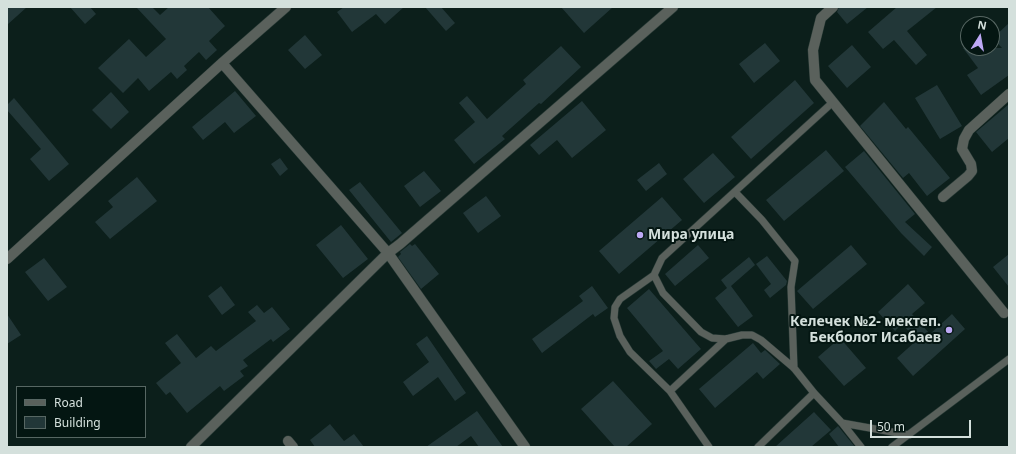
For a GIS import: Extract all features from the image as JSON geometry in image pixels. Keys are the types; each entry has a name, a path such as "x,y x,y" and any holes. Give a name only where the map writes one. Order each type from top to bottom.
{"street":[{"path":"7,259 222,62 286,7"},
{"path":"191,447 388,252 400,244 673,7"},
{"path":"833,7 821,18 813,50 815,80 1007,314"},
{"path":"222,62 388,252 525,447"},
{"path":"943,197 968,176 972,170 971,164 962,149 964,140 969,130 1009,94"}],"lane":[{"path":"709,447 670,391 630,352 620,336 614,318 615,307 620,299 654,275 662,258 833,102"},
{"path":"735,192 762,220 795,261 791,287 794,368"},
{"path":"654,275 663,293 701,332 712,338 726,339 742,335 752,335 761,340 794,368 861,447"},
{"path":"670,391 726,339"},
{"path":"892,447 1009,359"},
{"path":"758,447 814,393"},
{"path":"842,423 909,435"}],"building":[{"path":"7,7 27,7 7,25"},
{"path":"70,7 90,7 96,14 85,24"},
{"path":"136,7 152,7 160,15 169,7 208,7 225,26 209,41 217,50 206,60 199,52 184,66 187,70 177,79 171,72 149,91 138,78 123,93 98,68 129,39 146,57 166,39"},
{"path":"344,7 404,7 385,24 376,14 352,32 337,12"},
{"path":"425,7 441,7 455,23 446,31"},
{"path":"561,7 613,7 584,33"},
{"path":"839,7 868,7 847,24 837,12"},
{"path":"897,7 937,7 907,31 927,55 916,65 894,40 883,49 868,32"},
{"path":"1009,23 1009,75 981,95 967,75 978,68 969,56 1000,56 1000,48 1002,48 1000,46 1000,31"},
{"path":"305,35 322,55 305,69 288,50"},
{"path":"765,43 780,61 754,83 739,64"},
{"path":"852,45 871,67 847,88 828,66"},
{"path":"561,46 581,67 541,104 539,103 502,136 505,139 474,164 454,140 475,122 459,103 467,96 487,119 526,84 523,80"},
{"path":"795,80 814,103 751,159 731,137"},
{"path":"937,85 962,126 940,139 915,98"},
{"path":"235,91 256,116 234,133 225,122 203,140 192,127"},
{"path":"111,92 129,112 111,129 92,110"},
{"path":"14,98 69,164 49,181 30,159 41,149 7,110 7,105"},
{"path":"582,101 606,130 572,158 557,140 539,155 530,145"},
{"path":"884,102 906,129 908,127 950,178 927,196 909,173 903,178 860,126"},
{"path":"1009,104 1009,138 992,152 976,132"},
{"path":"826,150 844,171 784,221 766,200"},
{"path":"864,151 915,214 905,222 932,247 924,256 901,233 845,167"},
{"path":"713,153 735,177 704,203 683,179"},
{"path":"280,158 288,169 280,176 271,164"},
{"path":"659,163 667,174 646,191 637,180"},
{"path":"424,171 441,191 420,207 404,186"},
{"path":"137,177 157,201 110,239 95,222 113,207 108,201"},
{"path":"360,182 402,233 391,242 349,190"},
{"path":"486,196 501,216 478,233 463,213"},
{"name":"Мира улица","path":"662,197 682,220 619,274 599,251"},
{"path":"341,225 368,259 343,278 316,245"},
{"path":"410,244 412,246 415,244 439,274 421,289 398,257 401,254 400,252"},
{"path":"698,245 709,258 675,286 665,274"},
{"path":"851,245 867,264 813,309 797,291"},
{"path":"1009,254 1009,287 993,267"},
{"path":"767,256 787,281 786,285 770,298 764,290 771,284 756,264"},
{"path":"749,257 755,265 731,286 753,316 738,327 715,298 727,288 721,280"},
{"path":"44,258 67,287 48,301 25,272"},
{"name":"Келечек №2- мектеп. Бекболот Исабаев","path":"908,284 925,303 912,314 930,334 952,314 965,329 913,376 897,358 917,340 902,324 895,331 878,312"},
{"path":"221,286 235,305 222,315 208,296"},
{"path":"592,286 608,308 595,317 593,314 542,353 532,339 583,301 579,296"},
{"path":"649,289 701,349 678,369 669,359 656,369 649,361 663,351 627,308"},
{"path":"257,305 264,313 272,307 290,329 273,342 271,339 243,360 248,366 240,371 244,376 224,391 220,386 187,413 170,392 166,395 156,383 181,363 165,343 177,334 196,358 211,346 216,351 256,321 248,312"},
{"path":"7,314 21,335 7,344"},
{"path":"427,336 466,393 455,401 438,377 413,396 403,382 429,362 416,344"},
{"path":"840,338 866,368 844,386 818,357"},
{"path":"753,343 761,353 765,350 780,364 763,379 757,372 715,408 699,389"},
{"path":"613,381 652,424 626,447 615,447 581,409"},
{"path":"477,411 503,447 479,447 471,436 456,447 426,447"},
{"path":"814,412 831,430 811,447 775,447"},
{"path":"330,424 344,441 354,434 364,447 315,447 310,440"},
{"path":"838,426 855,447 839,447 829,434"}],"place":[{"name":"Мира улица","path":"640,235"},
{"name":"Келечек №2- мектеп. Бекболот Исабаев","path":"949,330"}]}
